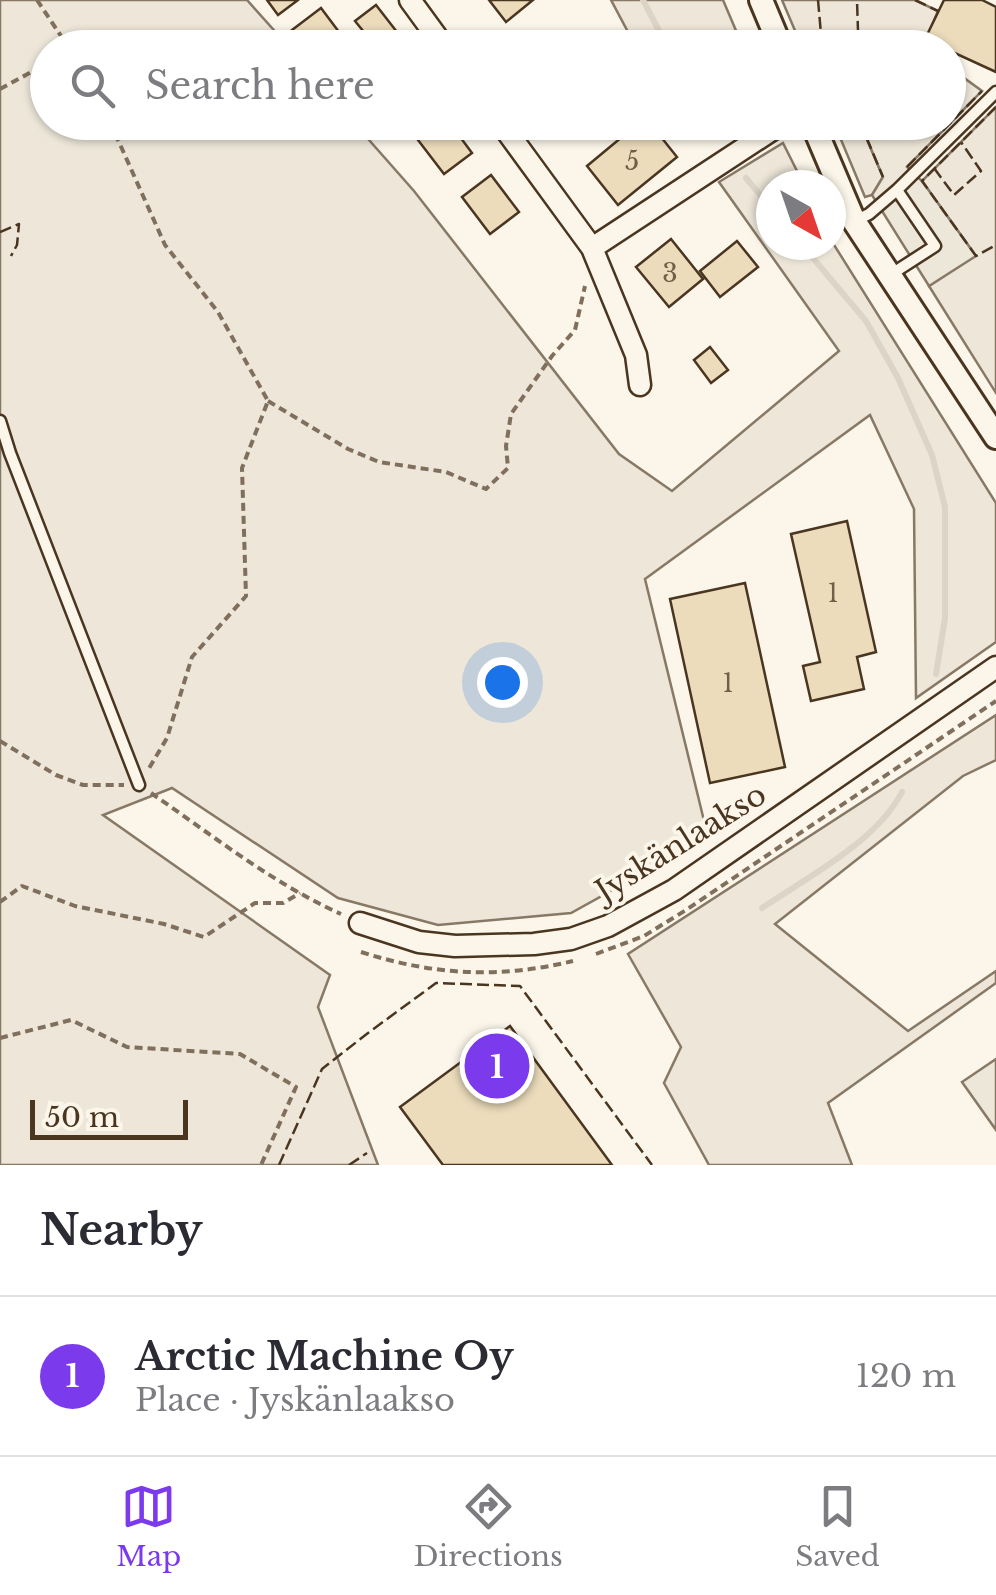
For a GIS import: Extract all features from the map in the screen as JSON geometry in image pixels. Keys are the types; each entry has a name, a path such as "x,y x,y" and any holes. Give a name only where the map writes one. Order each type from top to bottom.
{"street":[{"path":"410,0 431,30"},
{"path":"761,0 774,30"},
{"path":"513,140 592,248 636,355 640,385"},
{"path":"592,248 757,140"},
{"path":"820,140 854,221 996,437"},
{"name":"Jyskänlaakso","path":"360,923 418,942 455,946 534,944 571,939 608,926 674,890 996,667"}],"lane":[{"path":"966,122 996,92"},
{"path":"854,221 897,190 948,140"},
{"path":"890,276 935,246 897,190"},
{"path":"0,420 139,784"}],"path":[{"path":"38,0 58,30"},
{"path":"0,89 30,73"},
{"path":"118,140 165,246 218,312 268,401 348,450 379,462 446,472 486,489 508,468 506,446 511,414 575,330 583,287 603,274"},
{"path":"139,784 167,738 192,657 246,596 242,468 268,401"},
{"path":"0,740 56,775 82,785 139,784 300,893 360,923"},
{"path":"0,902 22,886 74,906 164,924 204,937 255,904 283,902 300,893"},
{"path":"0,1038 71,1020 127,1047 240,1054 296,1087 261,1165"}],"shaded area":[{"path":"0,0 247,0 274,30 30,30 30,140 369,140 414,191 619,454 672,491 839,351 774,260 844,260 996,503 996,642 916,698 914,509 870,415 645,579 708,837 571,913 438,925 338,898 172,788 103,815 330,975 318,1007 378,1165 0,1165"},
{"path":"611,0 723,0 736,30 627,30"},
{"path":"782,0 915,0 938,11 930,30 795,30"},
{"path":"966,79 982,91 966,107"},
{"path":"996,107 996,393 929,286 975,255 922,181"},
{"path":"841,140 867,140 883,177 872,195 865,197"},
{"path":"867,140 934,140 907,167 922,181 976,256 929,286 872,195 883,177"},
{"path":"783,143 796,170 756,170 756,234 719,182"},
{"path":"996,715 996,760 963,776 775,924 908,1031 996,971 996,983 828,1103 852,1165 709,1165 664,1083 681,1047 628,954"},
{"path":"996,1059 996,1130 962,1082"}],"building":[{"path":"267,0 298,0 278,15"},
{"path":"489,0 533,0 506,22"},
{"path":"944,0 982,0 996,7 996,72 966,58 966,30 929,30"},
{"path":"376,5 395,30 362,30 355,21"},
{"path":"321,8 338,30 292,30"},
{"path":"418,140 462,140 472,153 444,174"},
{"path":"618,140 663,140 677,157 618,205 587,166"},
{"path":"491,175 519,212 490,234 462,197"},
{"path":"671,239 703,279 669,307 636,267"},
{"path":"737,241 758,267 720,297 700,271"},
{"path":"710,347 728,370 711,383 694,360"},
{"path":"847,521 876,652 857,657 864,689 811,701 803,666 820,662 791,534"},
{"path":"745,583 785,767 710,783 670,599"},
{"path":"510,1026 612,1165 443,1165 400,1107"}],"waterway":[{"path":"643,0 659,30"},
{"path":"746,178 756,190"},
{"path":"815,260 866,321 898,378 932,455 945,507 945,618 936,674"},
{"path":"762,908 859,842 891,810 902,792"}],"fence":[{"path":"818,0 821,30"},
{"path":"857,0 858,30"},
{"path":"915,0 938,11"},
{"path":"966,107 982,91"},
{"path":"966,137 996,107"},
{"path":"868,140 883,177"},
{"path":"907,167 934,140"},
{"path":"963,140 922,181 976,256 996,245"},
{"path":"934,168 954,195 981,171 961,142"},
{"path":"0,232 19,224 17,245 11,256"},
{"path":"279,1165 322,1069 436,983 520,986 652,1165"},
{"path":"349,1165 367,1153"}],"place":[{"name":"Arctic Machine Oy","path":"497,1066"}]}
